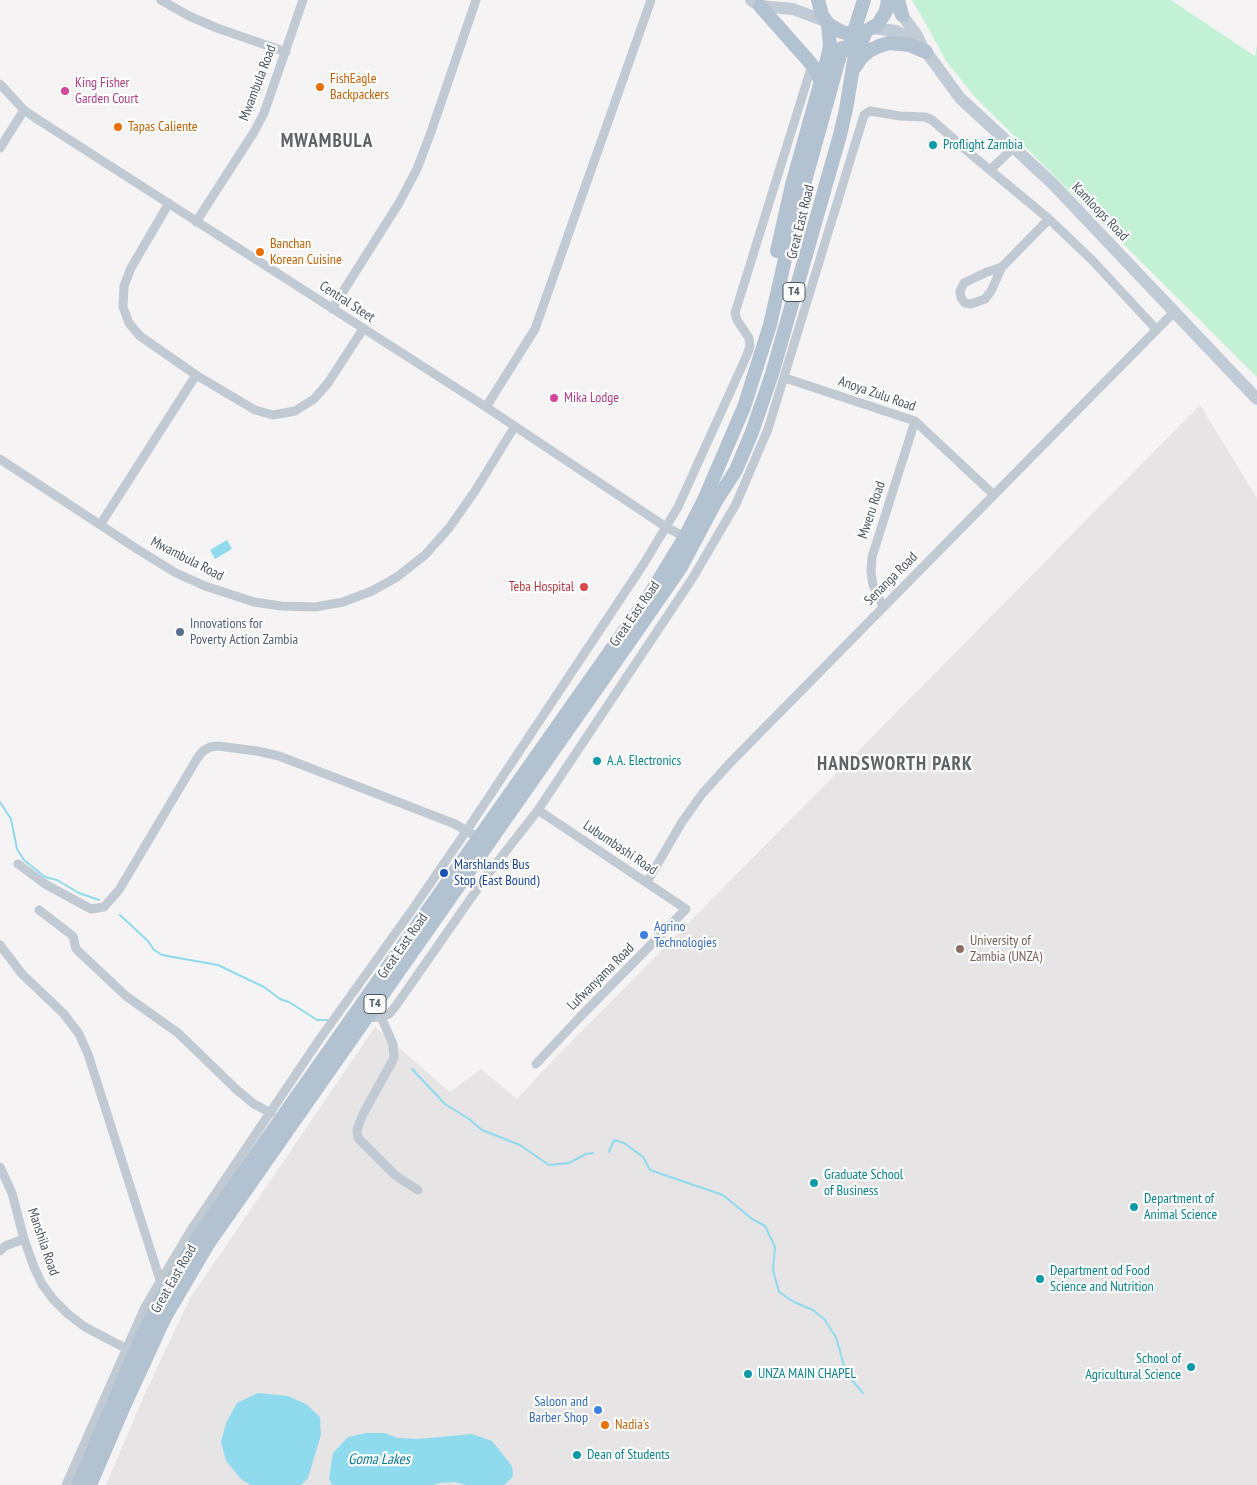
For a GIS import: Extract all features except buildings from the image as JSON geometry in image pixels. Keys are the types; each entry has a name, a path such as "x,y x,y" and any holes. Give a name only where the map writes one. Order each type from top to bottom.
{"main road":[{"path":"761,2 781,3 795,0"},
{"name":"Great East Road","path":"710,499 714,462 753,356 792,185 830,45 827,22 819,7 818,0"},
{"name":"Great East Road","path":"90,1485 148,1353 181,1288 208,1244 681,567 690,540 710,499 744,407 770,325 793,224 845,49 856,0"},
{"name":"Great East Road","path":"845,49 864,0"},
{"name":"Great East Road","path":"710,499 736,470 752,432 769,382 840,136 857,52 869,30 883,18 889,0"},
{"name":"Kamloops Road","path":"889,0 916,34 924,49 960,98 1052,183 1257,399"},
{"path":"898,0 902,15"},
{"path":"761,2 793,9 827,22 842,32 858,34 869,30"},
{"path":"761,2 812,65 821,82"},
{"name":"Kamloops Road","path":"869,30 896,31 924,49"},
{"path":"852,76 855,67 862,58 879,46 900,43 924,49"},
{"name":"Great East Road","path":"78,1485 133,1355 163,1296 200,1234 690,540"}],"street":[{"path":"161,0 189,16 217,28 286,52"},
{"name":"Mwambula Road","path":"196,222 264,114 303,0"},
{"path":"332,309 399,204 417,169 476,0"},
{"path":"486,407 523,351 538,321 650,0"},
{"path":"66,1485 125,1348 145,1307 191,1230 319,1040 467,830 643,565 666,527 698,466 748,355 749,338 737,320 735,313 812,65"},
{"name":"Central Steet","path":"0,84 24,110 98,159 486,407 666,527 709,553"},
{"path":"0,148 24,110"},
{"path":"365,1018 381,1017 389,1014 395,1007 485,878 538,810 709,553 736,504 768,429 864,115 870,111 932,120 1049,219 1092,260 1156,329"},
{"path":"990,170 1013,148"},
{"path":"169,203 131,268 124,286 123,307 129,323 140,336 196,375 255,410 273,415 295,410 314,399 328,383 363,329"},
{"path":"1002,267 964,283 960,291 961,298 965,303 971,304 985,299 991,291 1002,267 1049,219"},
{"name":"Senanga Road","path":"647,882 682,822 702,794 729,764 1175,311"},
{"path":"100,525 196,375"},
{"name":"Anoya Zulu Road","path":"785,378 916,421 994,495"},
{"name":"Mweru Road","path":"884,607 873,585 870,572 872,557 916,421"},
{"name":"Mwambula Road","path":"0,459 176,573 227,595 254,602 281,606 315,606 343,602 372,591 397,577 426,554 449,528 515,426"},
{"path":"18,864 45,884 91,909 104,907 119,890 198,757 210,746 257,751 279,756 467,830 479,838"},
{"name":"Lubumbashi Road","path":"538,810 686,909"},
{"name":"Lufwanyama Road","path":"536,1064 686,909"},
{"path":"39,910 73,936 76,949 126,996 178,1033 237,1090 254,1104 271,1113"},
{"path":"0,945 22,974 64,1014 79,1034 88,1054 160,1280"},
{"path":"381,1017 393,1044 394,1058 362,1116 357,1130 358,1138 396,1176 418,1190"},
{"name":"Manshila Road","path":"0,1167 12,1193 24,1238 38,1276 54,1299 68,1314 85,1326 125,1348"},
{"path":"0,1250 24,1238"}],"shaded area":[{"name":"University of Zambia (UNZA)","path":"1200,405 1257,498 1257,1485 106,1485 144,1396 189,1300 375,1027 450,1092 481,1069 517,1099 557,1056"}],"green space":[{"path":"912,0 1171,0 1255,56 1257,45 1257,377 974,96 946,61"}],"water":[{"path":"227,540 232,549 215,559 210,550"},
{"name":"Goma Lakes","path":"258,1393 288,1396 306,1404 320,1417 321,1435 308,1478 301,1485 251,1485 242,1480 226,1461 221,1442 226,1423 237,1403"},
{"name":"Goma Lakes","path":"366,1433 384,1433 398,1438 418,1439 472,1434 492,1441 512,1466 513,1477 504,1485 465,1485 455,1482 434,1485 332,1485 329,1479 333,1453 348,1437"}],"waterway":[{"path":"0,802 11,819 17,849 24,860 45,877 57,880 79,893 99,900"},
{"path":"120,915 148,941 154,950 162,955 218,965 264,987 280,999 289,1002 317,1020 328,1020"},
{"path":"412,1069 445,1104 469,1119 482,1130 520,1145 549,1165 569,1163 586,1154 593,1153"},
{"path":"609,1152 614,1140 624,1143 643,1157 650,1170 723,1195 752,1219 765,1226 775,1247 773,1270 779,1292 794,1302 813,1310 824,1319 836,1337 846,1373 863,1393"}],"place":[{"name":"FishEagle Backpackers","path":"320,87"},
{"name":"King Fisher Garden Court","path":"65,91"},
{"name":"Tapas Caliente","path":"118,127"},
{"name":"Proflight Zambia","path":"933,145"},
{"name":"Banchan Korean Cuisine","path":"260,252"},
{"name":"Mika Lodge","path":"554,398"},
{"name":"Teba Hospital","path":"584,587"},
{"name":"Innovations for Poverty Action Zambia","path":"180,632"},
{"name":"A.A. Electronics","path":"597,761"},
{"name":"Marshlands Bus Stop (East Bound)","path":"444,873"},
{"name":"Agrino Technologies","path":"644,935"},
{"name":"University of Zambia (UNZA)","path":"960,949"},
{"name":"Graduate School of Business","path":"814,1183"},
{"name":"Department of Animal Science","path":"1134,1207"},
{"name":"Department od Food Science and Nutrition","path":"1040,1279"},
{"name":"School of Agricultural Science","path":"1191,1367"},
{"name":"UNZA MAIN CHAPEL","path":"748,1374"},
{"name":"Saloon and Barber Shop","path":"598,1410"},
{"name":"Nadia's","path":"605,1425"},
{"name":"Dean of Students","path":"577,1455"}],"district":[{"name":"MWAMBULA","path":"327,142"},
{"name":"HANDSWORTH PARK","path":"895,765"}]}
